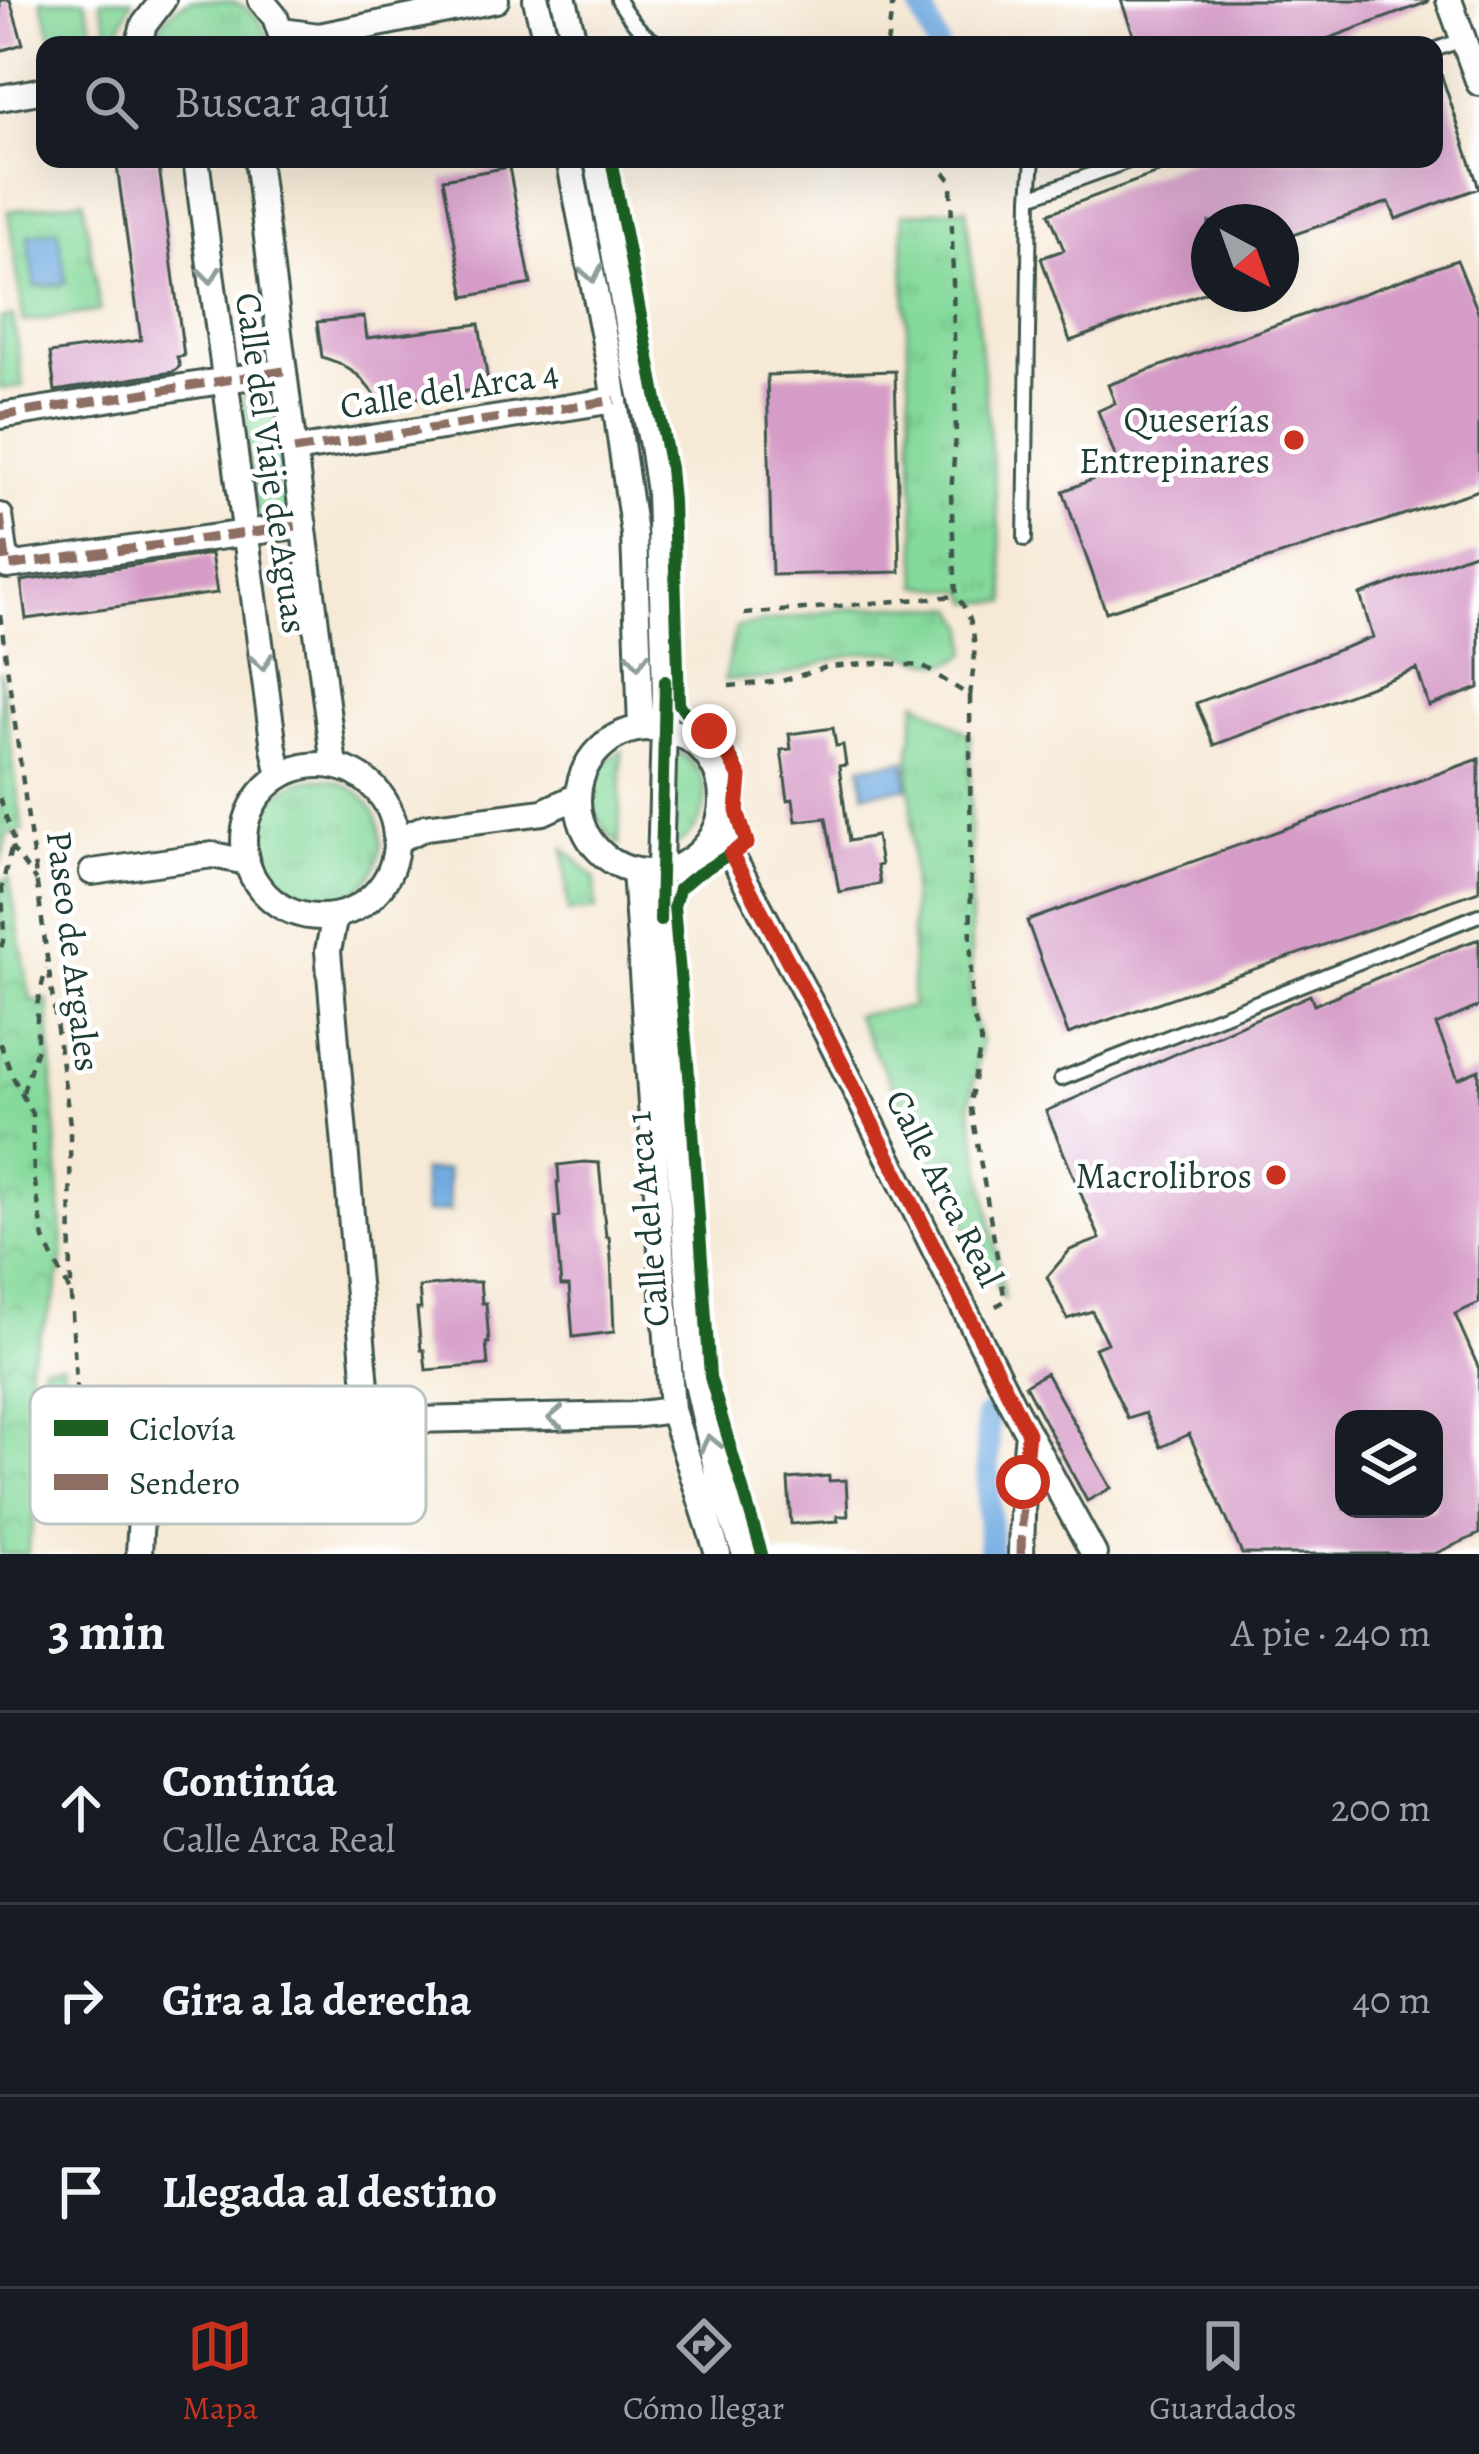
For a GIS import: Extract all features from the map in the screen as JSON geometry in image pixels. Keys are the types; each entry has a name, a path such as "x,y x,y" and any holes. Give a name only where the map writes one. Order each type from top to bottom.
{"street":[{"path":"141,36 163,0"},
{"path":"261,0 294,36"},
{"path":"312,36 496,0"},
{"path":"536,0 546,36"},
{"path":"564,0 573,36"},
{"path":"1449,0 1479,82"},
{"path":"0,98 36,92"},
{"name":"Calle del Viaje de Aguas","path":"197,168 280,776"},
{"name":"Calle del Viaje de Aguas","path":"258,168 334,766"},
{"path":"571,168 615,400 653,729"},
{"path":"599,168 658,492 648,871"},
{"path":"0,416 284,371"},
{"name":"Calle del Arca 4","path":"294,449 615,400"},
{"path":"0,516 7,566 304,525"},
{"path":"653,729 622,733 594,754 580,781 578,807 585,834 601,854 620,866 648,871 676,867 720,839"},
{"name":"Calle Arca Real","path":"653,729 696,744 715,767 722,795 720,839 826,1032 1094,1554"},
{"path":"334,766 354,772 385,800 395,830 395,857 380,889 367,901 324,916 296,914 279,906 254,879 245,850 247,820 254,803 280,776 297,768 334,766"},
{"path":"395,830 578,807"},
{"path":"92,872 245,850"},
{"name":"Calle del Arca 1","path":"648,871 672,1410 718,1554"},
{"name":"Calle del Arca 1","path":"648,871 659,903 696,1378 720,1485 746,1554"},
{"path":"324,916 366,1386"},
{"path":"426,1420 672,1410"},
{"path":"1021,1554 1028,1433"},
{"path":"139,1554 141,1524"}],"lane":[{"path":"618,0 647,36"},
{"path":"1443,47 1463,39"},
{"path":"1025,539 1032,168"},
{"path":"1030,197 1109,168"},
{"path":"1060,1079 1479,914"}],"path":[{"path":"888,36 893,0"},
{"path":"941,168 951,181 956,436 951,492 956,596 969,610 974,629 971,1009 981,1042 970,1103 1005,1301 971,1319"},
{"path":"744,614 956,596"},
{"path":"729,686 782,681 827,667 878,663 922,666 970,696"},
{"path":"11,847 38,885"},
{"path":"22,1095 37,1048 37,1005 48,964"}],"green space":[{"path":"41,0 85,0 94,34 51,36"},
{"path":"100,0 132,0 116,36 85,36 108,29"},
{"path":"191,0 232,2 251,11 267,36 156,36 177,7"},
{"path":"83,200 100,311 24,322 8,211"},
{"path":"966,208 1007,602 971,602 966,591 918,586 902,214"},
{"path":"13,316 23,386 0,389 0,318"},
{"path":"273,391 290,516 258,521 242,396"},
{"path":"956,608 967,626 968,653 939,663 874,652 771,678 724,680 736,627 843,609"},
{"path":"0,671 23,831 7,835 0,865"},
{"path":"917,701 970,735 971,1009 981,1042 970,1103 1005,1301 855,1015 912,1007 909,760"},
{"path":"674,750 698,770 705,798 696,826 672,847"},
{"path":"622,751 619,844 600,821 593,795 599,770"},
{"path":"319,779 343,784 363,797 376,817 381,841 376,865 363,885 343,898 319,903 295,898 275,885 262,865 257,841 262,817 275,797 295,784"},
{"path":"564,848 595,878 596,910 568,912"},
{"path":"9,878 31,1001 48,1000 63,1253 56,1294 29,1362 33,1524 27,1554 0,1554 0,882"},
{"path":"63,1364 64,1386 44,1386 43,1365"}],"water":[{"path":"58,230 66,283 35,287 28,235"},
{"path":"905,761 908,788 864,793 861,766"},
{"path":"447,1170 450,1211 425,1213 422,1171"}],"building":[{"path":"0,0 10,0 23,44 0,51"},
{"path":"1121,0 1428,0 1335,36 1134,36"},
{"path":"1443,80 1479,188 1396,219 1389,202 1299,233 1299,204 1191,204 1191,297 1070,341 1041,258 1064,250 1049,213 1171,168 1443,168"},
{"path":"117,168 159,168 184,356 177,357 180,366 173,372 55,391 50,353 141,340"},
{"path":"509,168 531,284 465,297 443,179"},
{"name":"Queserías Entrepinares","path":"1457,260 1479,314 1479,490 1106,612 1063,491 1120,469 1098,411 1115,403 1108,385"},
{"path":"364,317 367,338 479,324 489,388 381,403 359,376 322,357 317,322"},
{"path":"895,371 900,572 772,575 767,375"},
{"path":"1479,551 1479,688 1429,706 1417,669 1214,745 1196,703 1373,637 1360,595"},
{"path":"211,554 217,593 26,619 21,581"},
{"path":"833,728 836,746 843,745 846,765 839,766 849,841 876,836 881,865 877,866 880,884 839,892 826,818 796,821 781,750 791,749 789,734"},
{"path":"1479,759 1479,891 1068,1034 1027,921"},
{"name":"Macrolibros","path":"1479,939 1479,1006 1436,1025 1458,1079 1479,1070 1479,1303 1455,1314 1479,1369 1479,1534 1434,1554 1242,1554 1189,1434 1161,1447 1145,1413 1128,1419 1095,1348 1107,1343 1092,1311 1067,1319 1047,1277 1070,1250 1100,1239 1046,1111 1310,995 1314,1005"},
{"path":"599,1163 614,1332 573,1337 569,1286 561,1286 555,1218 560,1217 558,1165"},
{"path":"480,1282 482,1303 486,1303 488,1365 426,1370 417,1309 421,1309 419,1287"},
{"path":"1046,1373 1111,1488 1087,1501 1025,1385"},
{"path":"829,1476 829,1481 846,1480 848,1516 791,1524 788,1479"}],"waterway":[{"path":"918,0 933,36"},
{"path":"987,1417 990,1554"}],"marked path":[{"path":"0,416 284,371"},
{"path":"294,450 615,400"},
{"path":"0,516 7,566 304,525"},
{"path":"1021,1554 1028,1433"}],"cycle path":[{"path":"613,168 670,468 679,704 735,765 740,782 739,815 747,843 679,889 674,906 710,1377 762,1554"},
{"path":"660,921 665,681"}],"place":[{"name":"Queserías Entrepinares","path":"1294,440"},
{"name":"Macrolibros","path":"1276,1175"}],"route":[{"path":"709,731 740,777 737,811 747,843 731,854 1028,1433 1023,1482"}]}
